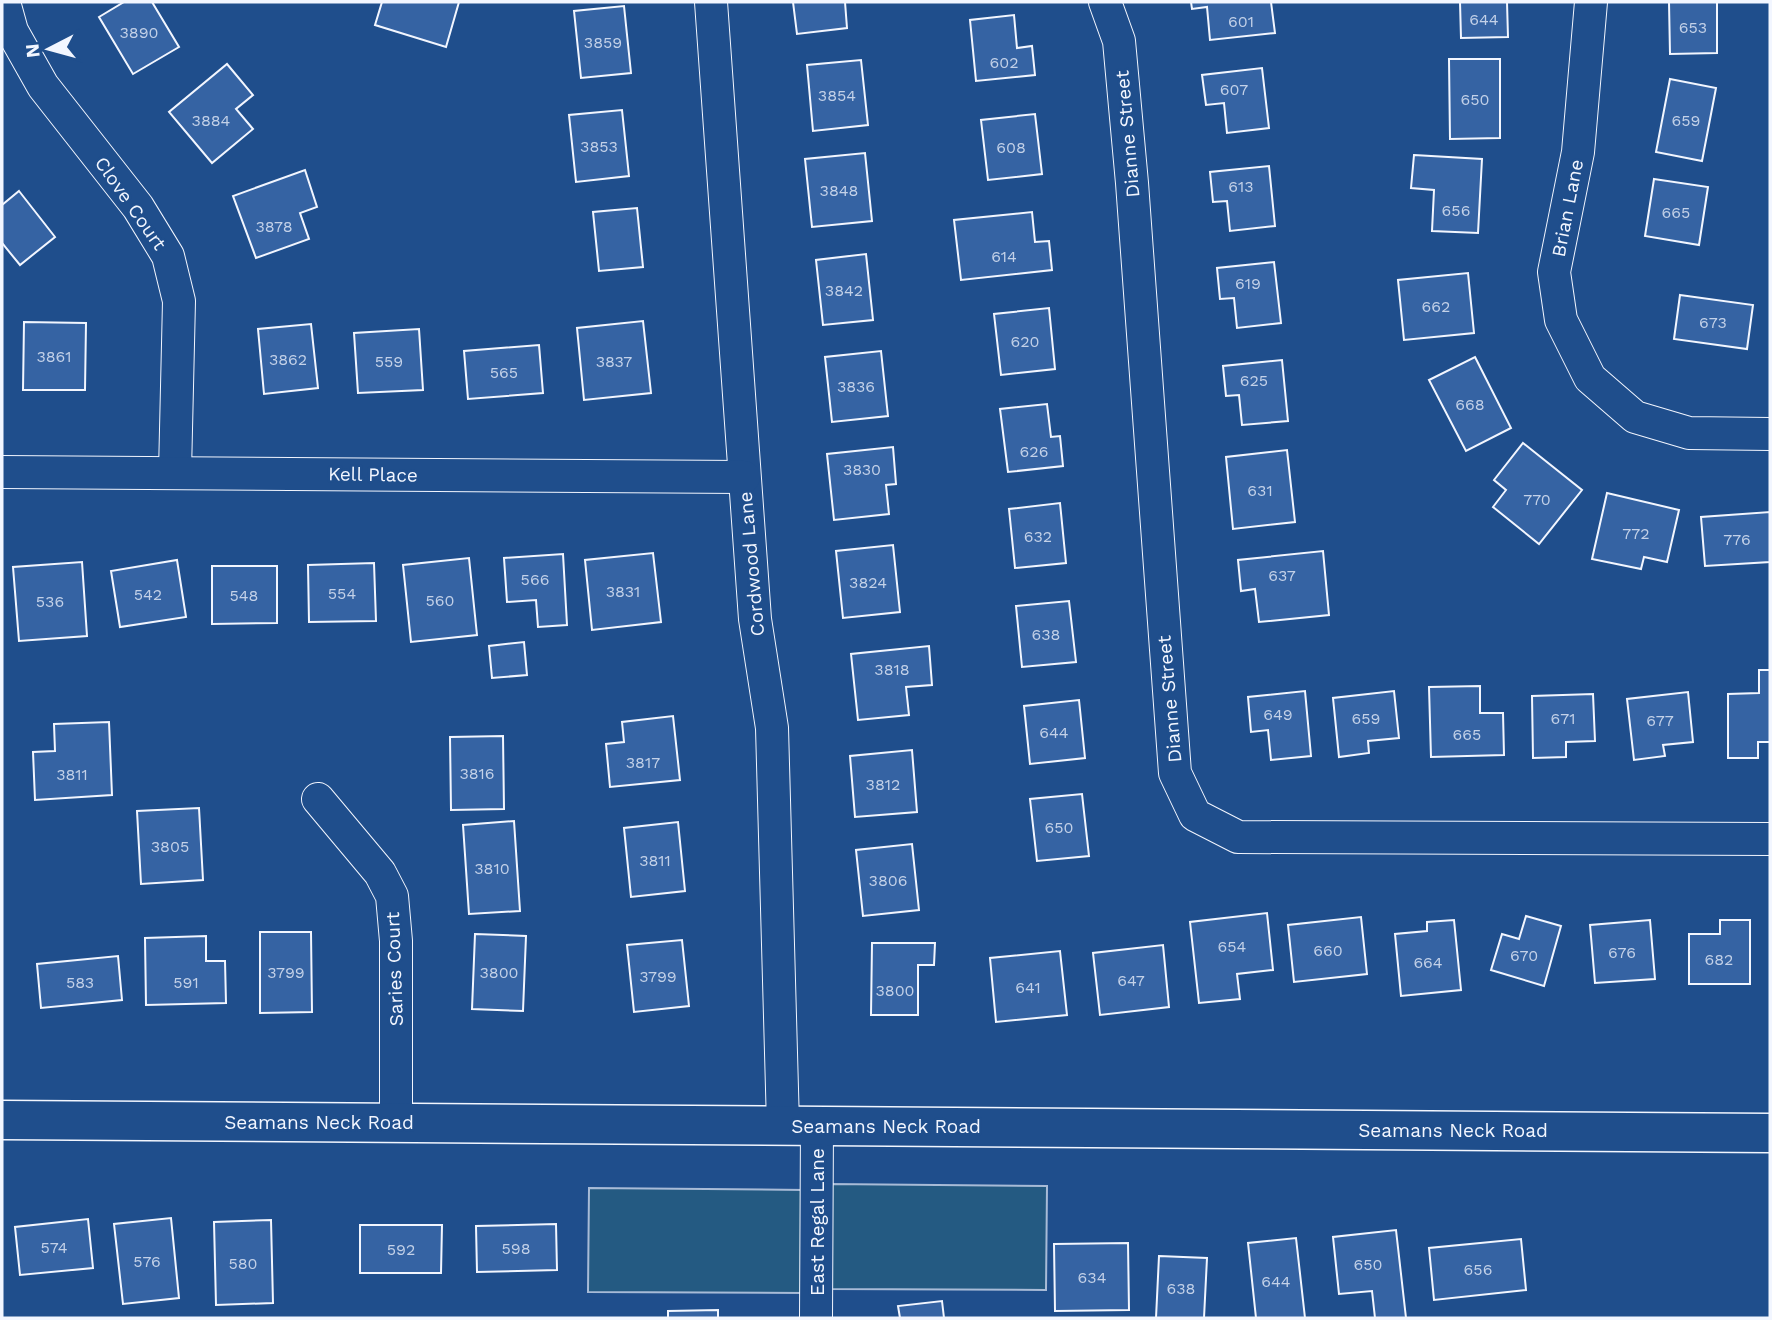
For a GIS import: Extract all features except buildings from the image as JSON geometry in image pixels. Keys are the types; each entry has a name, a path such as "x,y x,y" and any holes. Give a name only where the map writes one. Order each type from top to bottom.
{"main road":[{"name":"Seamans Neck Road","path":"2,1119 1770,1133"}],"street":[{"name":"Clove Court","path":"4,2 12,31 43,86 138,207 168,256 178,301 174,472"},
{"name":"Cordwood Lane","path":"711,2 755,619 772,728 800,1125"},
{"name":"Dianne Street","path":"1105,2 1119,41 1132,183 1175,773 1195,815 1238,837 1770,839"},
{"name":"Brian Lane","path":"1591,2 1578,152 1554,272 1561,320 1590,378 1635,417 1689,433 1770,434"},
{"name":"Kell Place","path":"2,472 744,477"},
{"name":"Saries Court","path":"318,799 380,873 391,896 396,941 396,1123"},
{"name":"East Regal Lane","path":"800,1125 816,1318"}],"shaded area":[{"path":"829,1184 1047,1186 1046,1290 828,1289"},
{"path":"589,1188 805,1190 805,1293 588,1292"}]}
